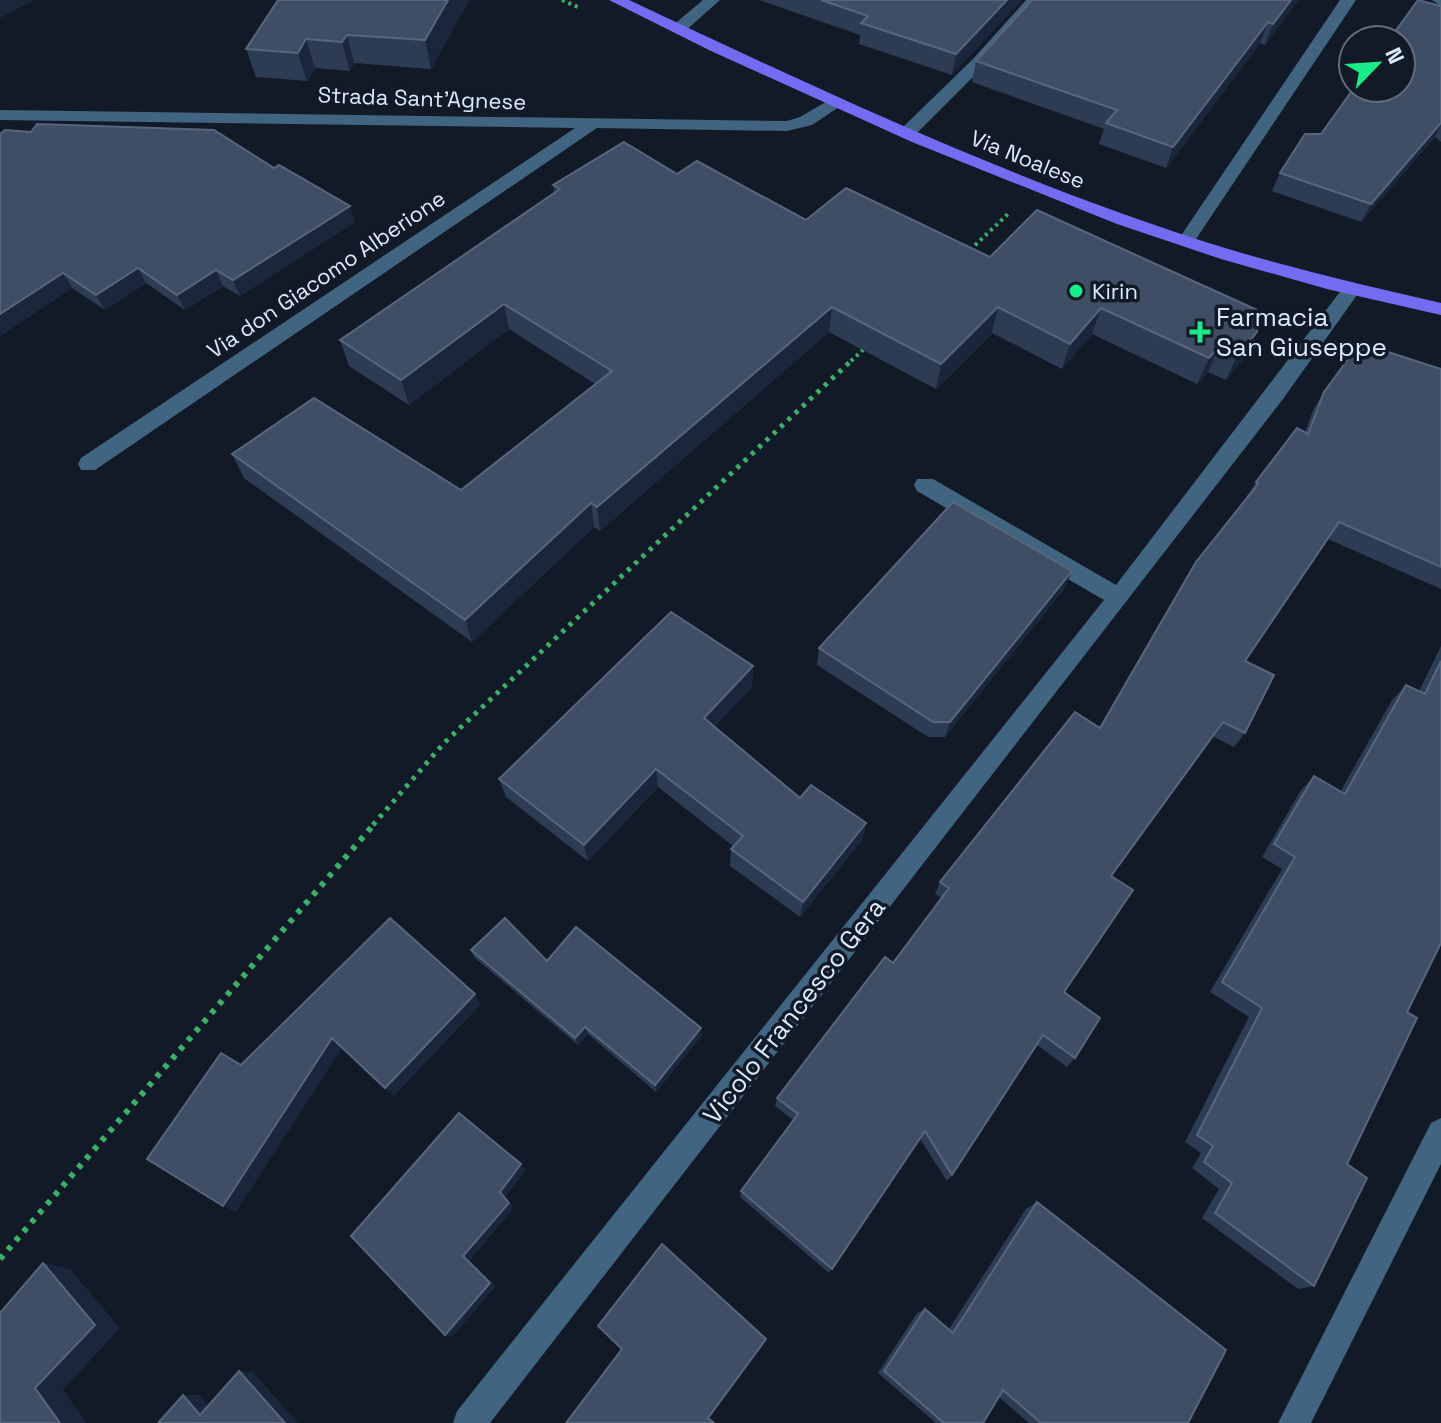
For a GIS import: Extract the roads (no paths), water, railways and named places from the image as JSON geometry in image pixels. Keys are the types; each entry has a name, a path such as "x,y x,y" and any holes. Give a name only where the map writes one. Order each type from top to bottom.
{"main road":[{"name":"Via Noalese","path":"617,0 907,133 1059,195 1186,241 1441,309"}],"street":[{"path":"678,29 712,0"},
{"path":"907,133 979,62 1034,0"},
{"path":"1186,241 1348,0"},
{"name":"Strada Sant'Agnese","path":"0,115 184,114 591,125 787,126 806,121 836,101"},
{"name":"Via don Giacomo Alberione","path":"88,464 591,125"},
{"name":"Vicolo Francesco Gera","path":"469,1423 1119,598 1353,288"},
{"path":"925,485 1119,598"},
{"path":"1294,1423 1441,1133"}],"place":[{"name":"Kirin","path":"1076,291"},
{"name":"Farmacia San Giuseppe","path":"1200,332"}]}
